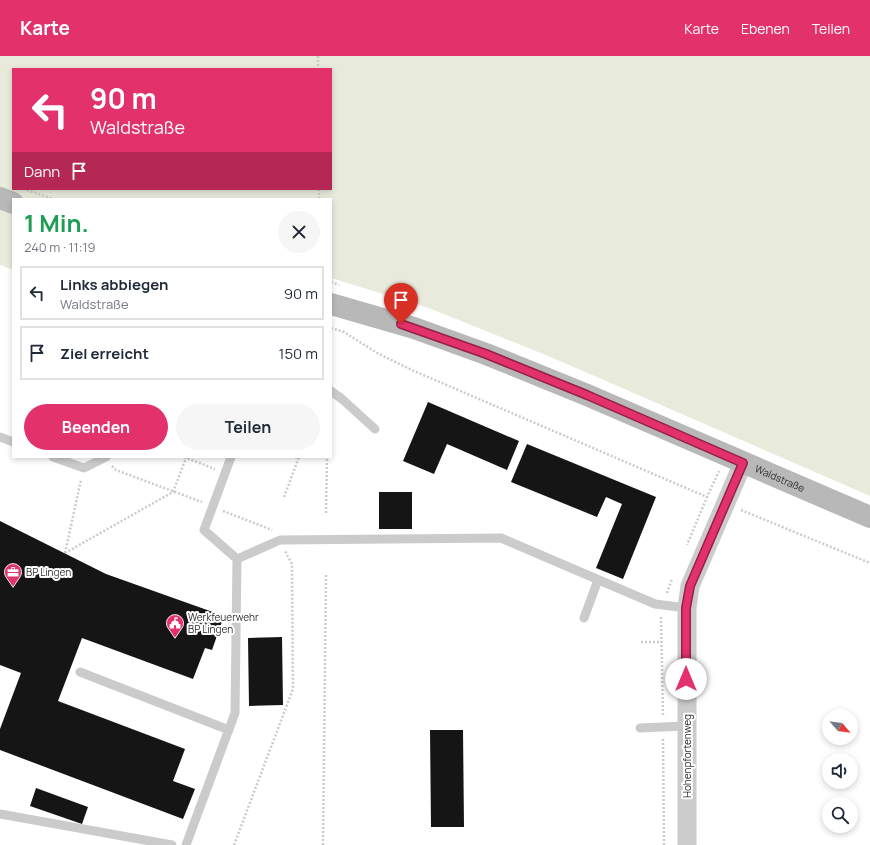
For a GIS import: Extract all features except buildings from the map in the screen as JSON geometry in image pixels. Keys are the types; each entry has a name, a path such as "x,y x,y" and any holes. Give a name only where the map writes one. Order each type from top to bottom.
{"street":[{"path":"0,198 12,203"},
{"name":"Waldstraße","path":"332,304 414,328 486,354 587,395 870,516"},
{"name":"Hohenpfortenweg","path":"687,845 686,608 690,586 725,504 735,459"}],"lane":[{"path":"332,392 375,429"},
{"path":"0,437 12,442"},
{"path":"56,458 84,468 104,458"},
{"path":"186,845 235,713 237,559 204,530 231,458"},
{"path":"237,559 280,540 501,538 655,604 686,608"},
{"path":"584,618 598,580"},
{"path":"80,672 229,730"},
{"path":"640,728 686,726"},
{"path":"0,814 172,845"}],"path":[{"path":"317,56 318,68"},
{"path":"26,190 50,198"},
{"path":"332,328 344,332 378,353 414,371 707,497 870,563"},
{"path":"84,468 65,553 173,492 185,458 225,473"},
{"path":"196,462 198,458"},
{"path":"284,497 299,458"},
{"path":"326,458 326,513"},
{"path":"707,497 735,459"},
{"path":"323,845 326,574"},
{"path":"641,642 662,642"}],"shaded area":[{"path":"0,56 870,56 870,496 553,358 429,308 332,278 332,198 12,198 12,270 0,265"}],"place":[{"name":"BP Lingen","path":"13,587"},
{"name":"Werkfeuerwehr BP Lingen","path":"175,638"}],"route":[{"path":"401,324 486,354 587,395 743,463 690,586 686,608 686,679"}]}
